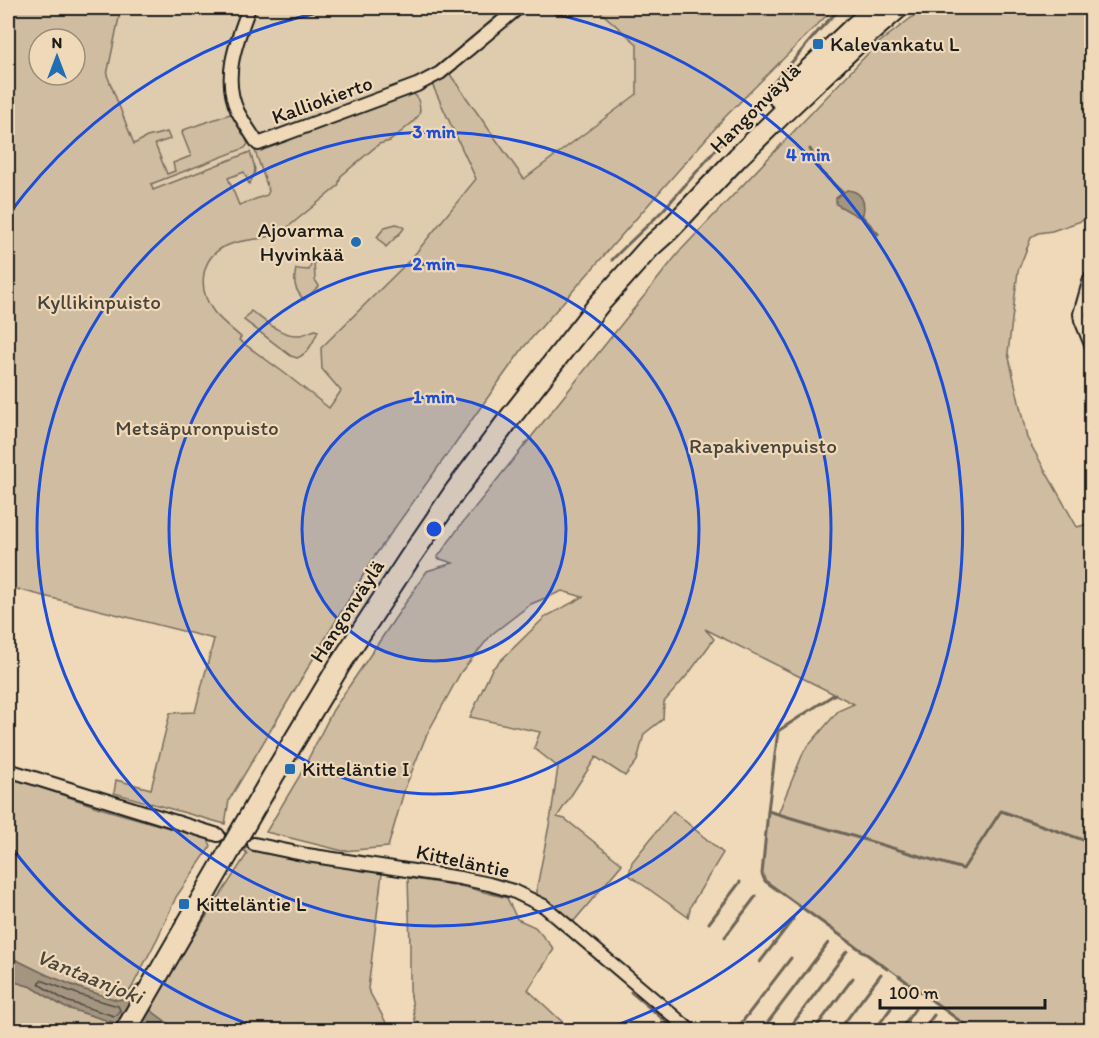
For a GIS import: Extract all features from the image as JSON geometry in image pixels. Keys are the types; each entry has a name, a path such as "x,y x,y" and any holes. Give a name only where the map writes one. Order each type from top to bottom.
{"highway":[{"name":"Hangonväylä","path":"650,247 663,226 752,125 813,65 877,8"},
{"name":"Hangonväylä","path":"126,1030 327,686 456,490 506,423 599,304 650,247 783,113 898,8"}],"street":[{"name":"Kalliokierto","path":"249,8 232,59 232,93 237,110 258,144 421,83 440,73 518,8"},
{"path":"1092,280 1089,279 1080,314 1092,347"},
{"path":"8,770 218,835"},
{"name":"Kitteläntie","path":"254,844 307,855 460,878 513,891 544,906 690,1030"}],"shaded area":[{"path":"121,8 596,8 637,44 637,94 524,179 509,159 329,408 211,320 157,201 107,75"}],"green space":[{"path":"8,8 121,8 107,75 134,144 147,137 167,132 170,139 155,144 167,174 175,171 173,163 191,156 182,133 183,130 230,114 235,115 248,144 245,148 151,184 153,190 250,152 255,169 249,184 244,172 228,178 239,205 267,195 269,191 255,151 411,92 417,97 420,109 419,115 413,122 390,141 379,144 341,176 338,186 281,232 231,244 221,249 213,255 204,273 203,283 208,303 223,322 241,337 239,340 329,408 341,391 322,369 321,348 411,259 476,179 432,84 449,73 524,179 637,94 637,44 596,8 834,8 725,117 523,348 374,557 229,800 225,824 114,793 116,780 151,789 170,713 195,712 214,639 8,587"},
{"name":"Rapakivenpuisto","path":"924,8 1091,8 1091,220 1087,219 1052,231 1038,233 1031,238 1018,271 1008,353 1027,438 1077,527 1091,523 1091,1030 972,1030 765,881 762,874 768,811 778,814 804,751 838,711 854,704 705,629 714,639 664,702 663,719 644,734 637,761 625,776 596,757 557,817 565,819 622,864 574,921 537,896 558,767 534,748 540,732 470,717 492,669 545,617 583,597 562,591 531,604 492,634 461,672 427,734 405,788 388,847 343,851 266,832 299,777 333,710 427,571 453,563 437,558 460,526 680,251 876,45"},
{"path":"396,224 404,228 386,247 377,237 385,227"},
{"path":"312,260 314,261 315,280 319,286 304,300 295,286 296,269 309,270"},
{"path":"251,311 284,333 301,335 318,331 308,350 297,358 291,356 244,320"},
{"path":"8,776 103,809 208,839 211,846 176,897 131,989 123,999 117,1000 82,989 8,956"},
{"path":"673,811 723,853 691,905 688,917 629,875 632,862"},
{"path":"242,847 382,873 368,989 390,1030 177,1030 149,1009 247,854"},
{"path":"408,878 465,887 507,898 517,919 535,927 554,949 528,990 571,1030 454,1030 451,1025 416,1026 410,990"},
{"path":"8,980 32,987 64,1007 119,1024 115,1030 8,1030"}],"water":[{"path":"847,190 856,192 863,201 863,214 859,217 836,204 836,198"},
{"path":"8,956 47,975 117,1000 123,999 131,989 142,983 119,1024 64,1007 32,987 8,980"},
{"path":"149,1009 177,1030 137,1030"}],"waterway":[{"path":"612,260 665,208 818,31 842,8"},
{"path":"810,149 822,173 843,193"},
{"path":"861,215 878,234"},
{"path":"835,694 778,731 768,811 963,869 1001,811 1092,843"},
{"path":"768,811 762,874 765,881 887,969"},
{"path":"709,923 740,882"},
{"path":"725,937 756,896"},
{"path":"760,962 793,919"},
{"path":"762,1030 828,943"},
{"path":"788,1030 847,951"},
{"path":"736,1030 791,958"},
{"path":"839,1030 881,974"},
{"path":"899,976 972,1030"},
{"path":"814,1030 853,978"},
{"path":"631,992 676,1030"},
{"path":"875,1030 891,1008"},
{"path":"900,1030 915,1009"},
{"path":"923,1030 934,1015"}],"place":[{"name":"Kalevankatu L","path":"818,44"},
{"name":"Ajovarma Hyvinkää","path":"356,242"},
{"name":"Kitteläntie I","path":"290,769"},
{"name":"Kitteläntie L","path":"184,904"}],"park label":[{"name":"Kyllikinpuisto","path":"99,302"},
{"name":"Metsäpuronpuisto","path":"197,428"}],"water label":[{"name":"Vantaanjoki","path":"90,976"}]}
